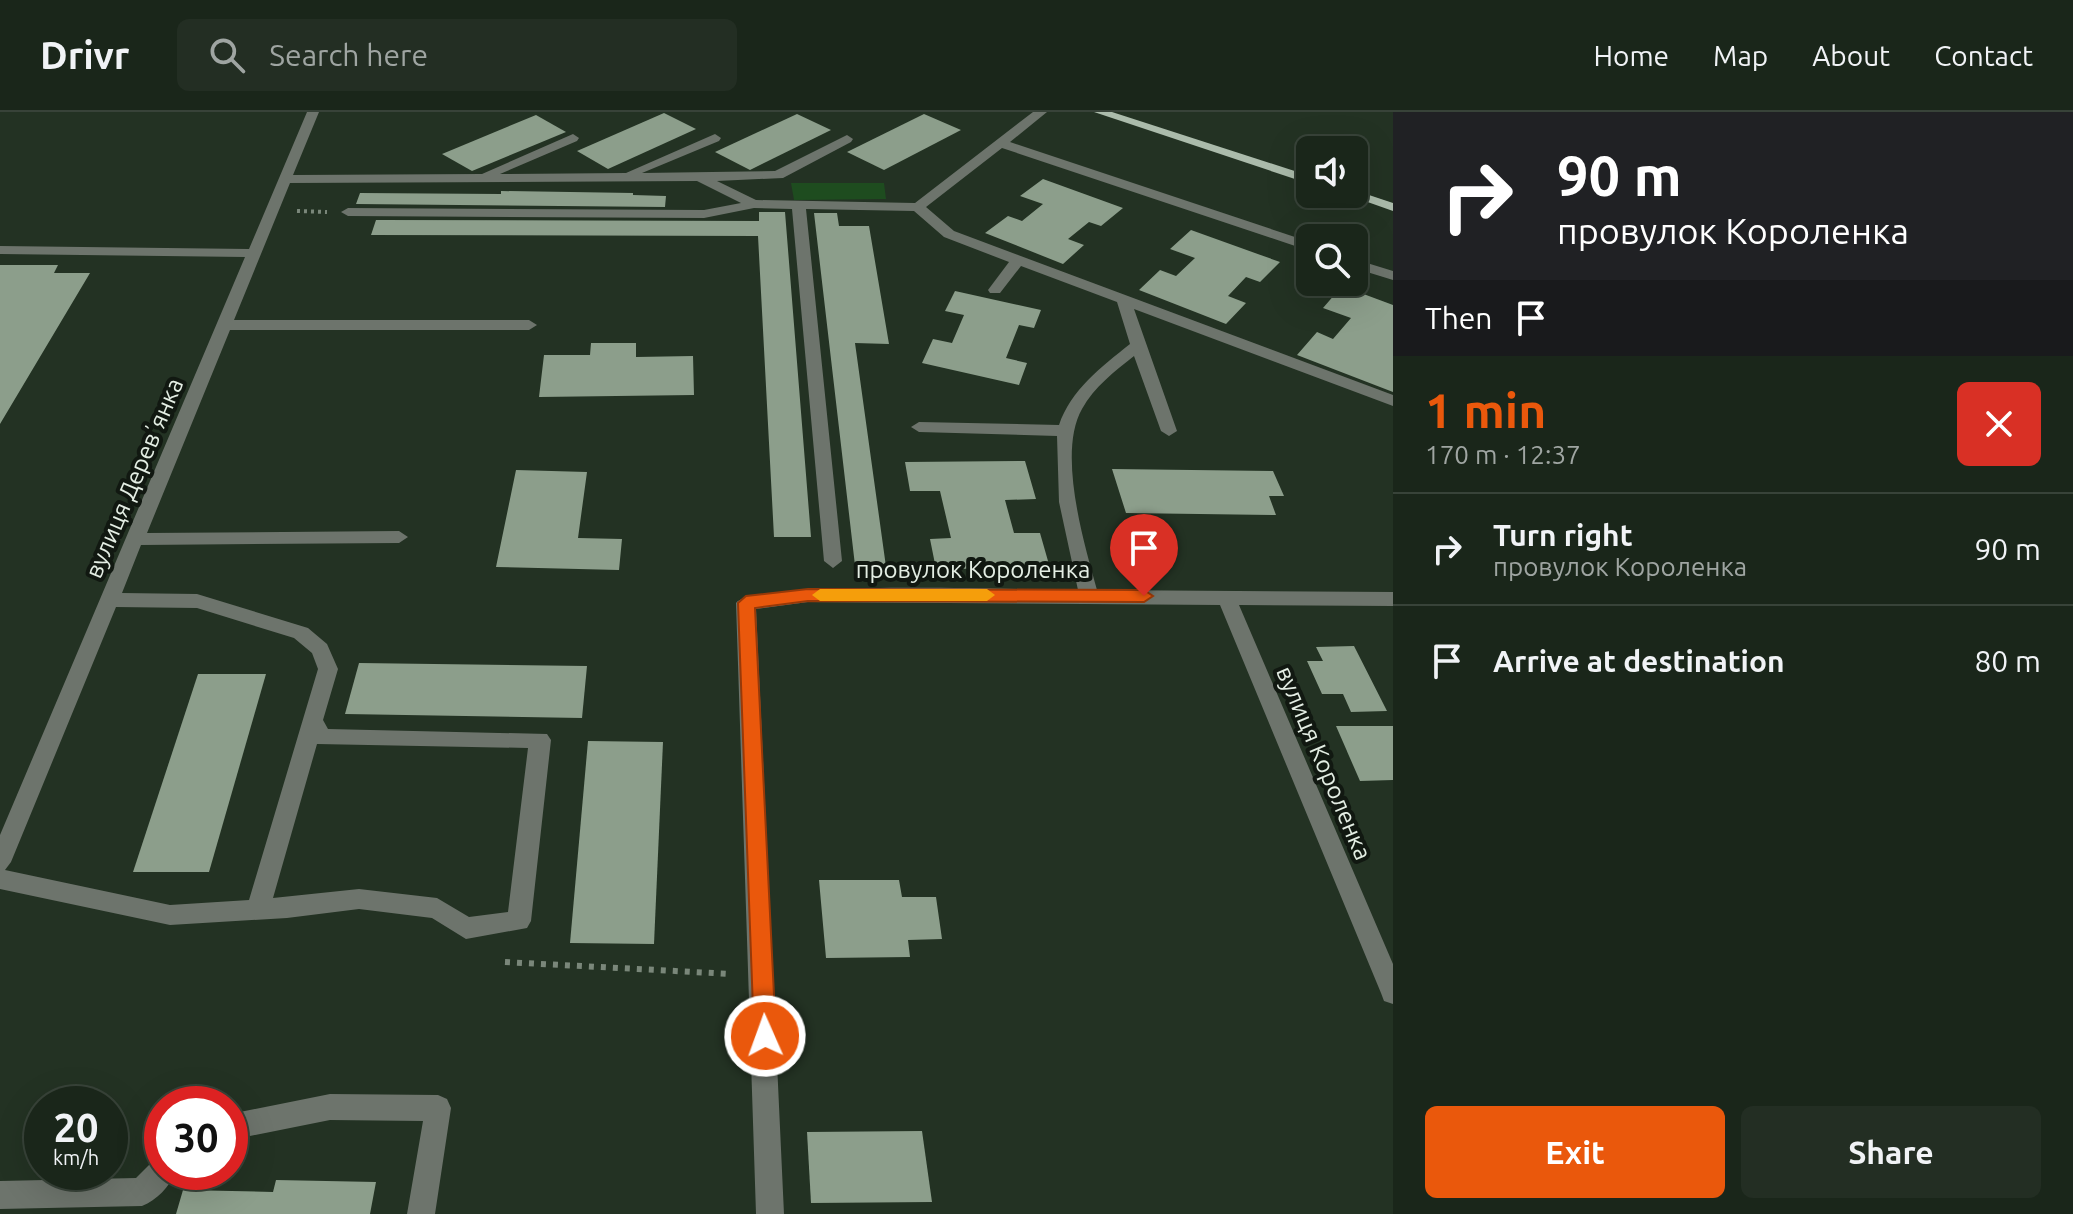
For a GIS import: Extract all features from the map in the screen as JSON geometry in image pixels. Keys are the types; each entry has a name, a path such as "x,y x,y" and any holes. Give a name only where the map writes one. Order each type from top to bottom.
{"main road":[{"path":"1100,112 1296,175"},
{"path":"1368,199 1393,207"}],"street":[{"name":"вулиця Деревʼянка","path":"0,862 10,814 108,600 313,112"},
{"path":"348,212 704,214 754,204 918,207 1041,112"},
{"path":"478,179 573,138"},
{"path":"621,177 715,138"},
{"path":"285,179 778,175 847,139"},
{"path":"1003,144 1296,242"},
{"path":"699,177 754,204"},
{"path":"799,207 833,561"},
{"path":"918,207 949,234 1393,401"},
{"path":"0,250 254,253"},
{"path":"995,290 1018,260"},
{"path":"1368,268 1393,276"},
{"path":"1123,299 1169,431"},
{"path":"224,325 529,325"},
{"path":"1089,595 1079,559 1062,461 1070,413 1105,371 1138,345"},
{"path":"919,427 1067,431"},
{"path":"134,539 399,537"},
{"name":"провулок Короленка","path":"763,976 746,603 808,595 1393,599"},
{"name":"вулиця Короленка","path":"1227,599 1393,993"},
{"path":"108,600 197,601 301,633 320,649 328,669 258,910"},
{"path":"0,879 170,915 258,910 359,899 437,908 466,928 519,921 540,740 321,737 313,720"},
{"path":"763,976 770,1214"},
{"path":"248,1123 330,1107 438,1108 421,1214"},
{"path":"0,1195 144,1190"}],"path":[{"path":"272,211 348,212"},
{"path":"505,962 763,976"}],"green space":[{"path":"791,183 884,183 886,199 794,200"}],"building":[{"path":"664,113 696,129 608,169 577,151"},
{"path":"797,114 831,130 750,170 715,152"},
{"path":"924,114 961,130 884,170 847,152"},
{"path":"536,115 566,132 472,171 442,154"},
{"path":"1043,179 1123,208 1101,226 1089,222 1068,239 1084,245 1063,264 985,233 1008,216 1022,221 1043,204 1020,196"},
{"path":"501,191 666,196 665,207 356,204 360,193 501,194"},
{"path":"759,212 785,212 811,537 774,537 758,236 371,235 376,220 759,221"},
{"path":"814,213 837,213 839,226 869,226 889,344 855,343 887,574 856,574"},
{"path":"1191,230 1280,262 1260,282 1246,277 1228,296 1246,303 1226,324 1139,290 1160,270 1176,276 1195,258 1170,249"},
{"path":"0,265 58,265 54,273 90,273 0,424"},
{"path":"955,291 1041,310 1034,328 1019,325 1006,358 1027,363 1019,385 922,363 933,339 952,343 964,315 945,311"},
{"path":"1333,296 1368,296 1393,305 1393,392 1297,355 1317,332 1333,339 1351,318 1323,308"},
{"path":"591,343 636,343 636,357 693,356 694,395 539,397 544,355 590,355"},
{"path":"1025,461 1036,499 1005,500 1014,533 1040,533 1050,568 936,569 930,539 951,538 940,491 910,491 905,462"},
{"path":"1112,469 1273,471 1284,496 1269,496 1276,515 1126,513"},
{"path":"516,470 587,472 578,538 622,539 619,570 496,567"},
{"path":"1354,646 1387,711 1351,712 1343,694 1322,694 1307,661 1323,661 1316,647"},
{"path":"359,663 587,666 582,718 345,714"},
{"path":"198,674 266,674 209,872 133,872"},
{"path":"1336,726 1393,726 1393,780 1360,781"},
{"path":"588,741 663,742 654,944 570,943"},
{"path":"819,880 899,880 902,897 936,897 942,939 908,940 910,957 826,958"},
{"path":"922,1131 932,1202 811,1203 807,1132"},
{"path":"276,1180 376,1182 370,1214 176,1214 183,1190 273,1192"}],"slow traffic":[{"path":"820,595 987,595"}],"route":[{"path":"765,1036 746,603 808,595 1144,596"}]}
